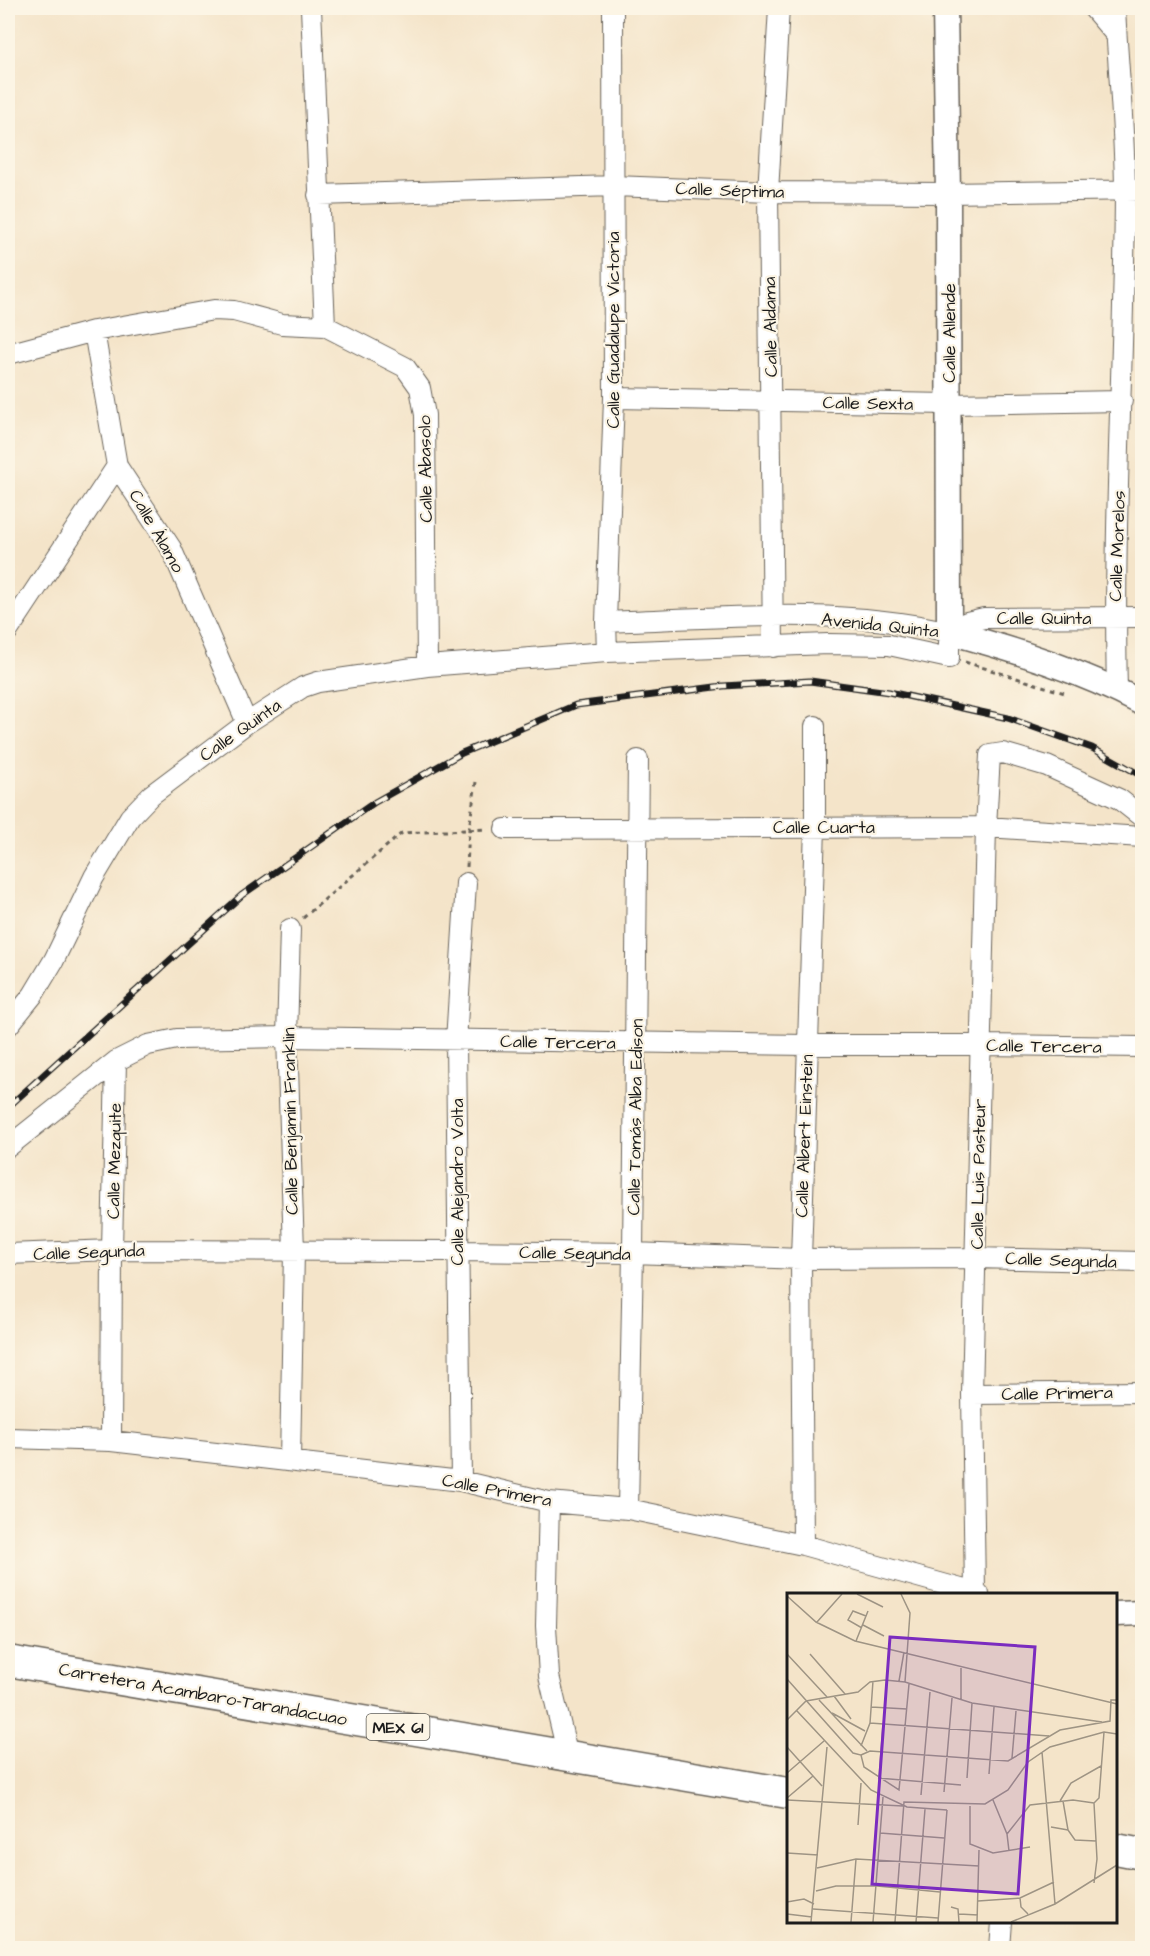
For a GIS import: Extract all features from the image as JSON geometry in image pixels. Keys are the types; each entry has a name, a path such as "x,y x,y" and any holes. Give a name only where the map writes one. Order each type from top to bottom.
{"main road":[{"name":"Carretera Acambaro-Tarandacuao","path":"8,1660 787,1793"},
{"path":"1117,1849 1143,1854"}],"street":[{"path":"311,8 325,326"},
{"name":"Calle Guadalupe Victoria","path":"607,652 606,622 614,398 613,8"},
{"name":"Calle Aldama","path":"773,646 768,192 779,8"},
{"name":"Calle Allende","path":"945,8 948,193 949,658"},
{"path":"1093,8 1116,34"},
{"name":"Calle Morelos","path":"1115,8 1134,190 1122,401 1115,617 1117,690"},
{"name":"Calle Séptima","path":"318,195 614,186 768,192 948,193 1134,190"},
{"name":"Calle Abasolo","path":"8,354 94,331 214,310 234,311 282,324 325,326 405,367 420,388 425,415 427,666"},
{"name":"Calle Álamo","path":"94,331 117,466 171,548 247,723"},
{"name":"Calle Sexta","path":"614,398 949,404 1122,401"},
{"path":"8,631 117,466"},
{"name":"Avenida Quinta","path":"606,622 773,616 862,619 921,626 1023,653 1117,690 1143,703"},
{"name":"Calle Quinta","path":"949,633 968,622 984,618 1143,617"},
{"name":"Avenida Quinta","path":"607,652 773,646 889,645 949,658"},
{"name":"Calle Quinta","path":"8,1026 33,995 54,960 94,876 130,817 151,795 247,723 303,687 318,681 427,666 607,652"},
{"name":"Calle Albert Einstein","path":"803,1545 801,1259 815,827 815,726"},
{"name":"Calle Luis Pasteur","path":"977,1593 972,1394 986,827 990,755 1004,753 1047,766 1119,799 1143,817"},
{"name":"Calle Tomás Alba Edison","path":"628,1509 639,828 638,760"},
{"name":"Calle Cuarta","path":"505,829 986,827 1143,837"},
{"name":"Calle Alejandro Volta","path":"461,1481 456,1041 466,883"},
{"name":"Calle Benjamín Franklin","path":"290,929 287,1037 294,1251 290,1461"},
{"name":"Calle Tercera","path":"8,1147 116,1061 148,1045 177,1039 287,1037 456,1041 1143,1047"},
{"name":"Calle Mezquite","path":"111,1441 116,1061"},
{"name":"Calle Segunda","path":"8,1254 112,1250 458,1251 633,1253 801,1259 976,1258 1143,1262"},
{"name":"Calle Primera","path":"972,1394 1143,1392"},
{"name":"Calle Primera","path":"8,1438 111,1441 461,1481 549,1502 628,1509 803,1545 977,1593"},
{"path":"549,1502 546,1626 549,1676 568,1756"},
{"path":"1117,1614 1143,1612"},
{"path":"1000,1948 1002,1923"}],"path":[{"name":"Avenida Quinta","path":"949,658 1069,694"},
{"path":"466,883 469,829 476,782"},
{"path":"290,929 402,833 505,829"}],"railway":[{"path":"8,1107 242,895 375,802 462,753 576,705 723,686 810,681 889,692 1008,718 1092,748 1142,776"}]}
